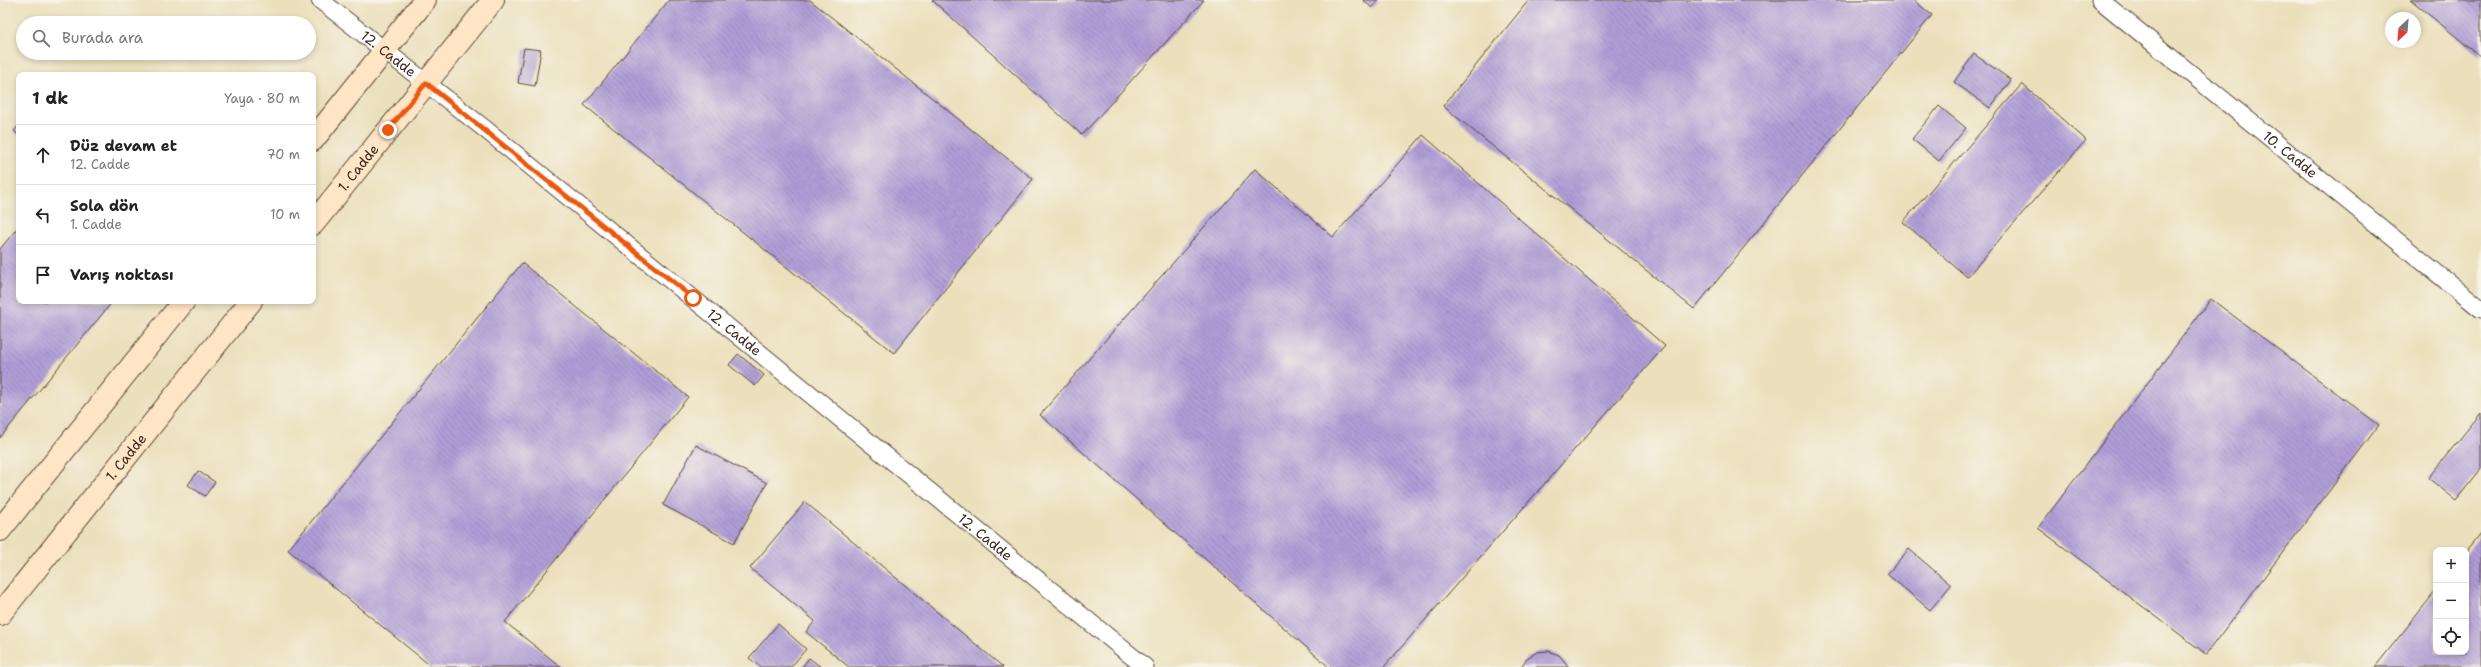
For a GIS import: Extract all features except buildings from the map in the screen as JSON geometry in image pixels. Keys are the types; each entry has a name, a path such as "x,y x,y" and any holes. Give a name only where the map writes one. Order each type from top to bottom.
{"street":[{"path":"316,136 425,0"},
{"name":"1. Cadde","path":"316,220 493,0"},
{"path":"0,530 182,304"},
{"name":"1. Cadde","path":"0,614 250,304"}],"lane":[{"name":"12. Cadde","path":"320,0 386,50 1146,667"},
{"name":"10. Cadde","path":"2111,3 2481,309"}],"route":[{"path":"388,130 426,83 693,298"}]}
